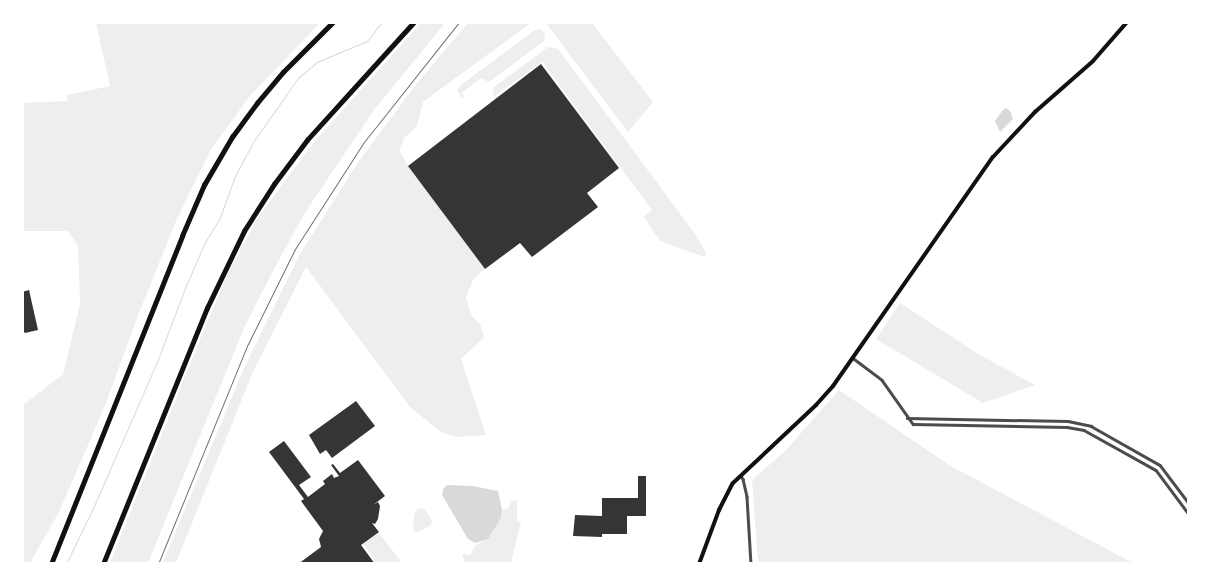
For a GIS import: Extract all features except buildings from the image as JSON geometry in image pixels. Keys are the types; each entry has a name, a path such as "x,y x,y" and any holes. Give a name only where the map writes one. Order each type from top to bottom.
{"highway":[{"path":"51,564 204,185 232,137 257,103 283,72 333,22"},
{"path":"103,564 213,294 248,225 274,184 307,140 414,22"}],"main road":[{"path":"699,564 722,502 740,475 816,405 853,358 993,156 1035,112 1093,61 1127,22"}],"street":[{"path":"853,358 882,380 913,424 1084,430 1156,470 1188,513"},
{"path":"907,418 1068,421 1091,426 1160,464 1188,502"},
{"path":"740,475 743,479 747,497 750,564"}],"shaded area":[{"path":"96,23 320,23 249,97 210,151 176,221 104,408 59,512 30,563 23,563 23,405 63,374 80,304 78,246 68,231 23,231 23,103 67,101 67,95 110,86"},
{"path":"421,23 445,23 374,110 306,211 275,267 244,328 148,563 110,563 229,271 258,217 314,142"},
{"path":"468,23 531,23 423,102 417,126 405,137 399,150 408,166 485,269 474,278 466,297 471,315 480,324 484,337 461,359 486,435 457,437 441,432 410,407 306,267 252,374 176,563 162,564 245,366 300,254 359,161 417,83"},
{"path":"546,23 592,23 653,102 628,132"},
{"path":"540,29 545,33 544,41 489,82 481,78 462,93 464,96 462,99 457,90 461,85 535,30"},
{"path":"548,47 558,49 697,237 706,253 704,257 661,241 656,235 644,217 652,210 542,62 495,96 493,94 494,87"},
{"path":"1006,108 1010,111 1013,119 1000,132 995,121"},
{"path":"900,303 980,355 1035,385 983,403 876,339"},
{"path":"839,390 949,465 1133,563 758,563 752,480 786,450"},
{"path":"447,485 473,486 498,491 502,510 501,518 488,539 475,543 468,539 442,495 443,489"},
{"path":"517,500 517,521 521,522 511,563 465,562 462,554 470,555 476,545 488,539 501,518 502,510 508,508 512,501"},
{"path":"419,508 425,509 432,521 431,525 418,532 414,531 413,525 415,512"},
{"path":"378,532 402,563 373,563 374,559 363,543"}],"waterway":[{"path":"66,564 94,506 157,362 205,242 219,220 235,176 253,142 298,78 317,62 367,41 382,22"}],"railway":[{"path":"158,564 248,344 295,249 364,142 459,22"}]}
